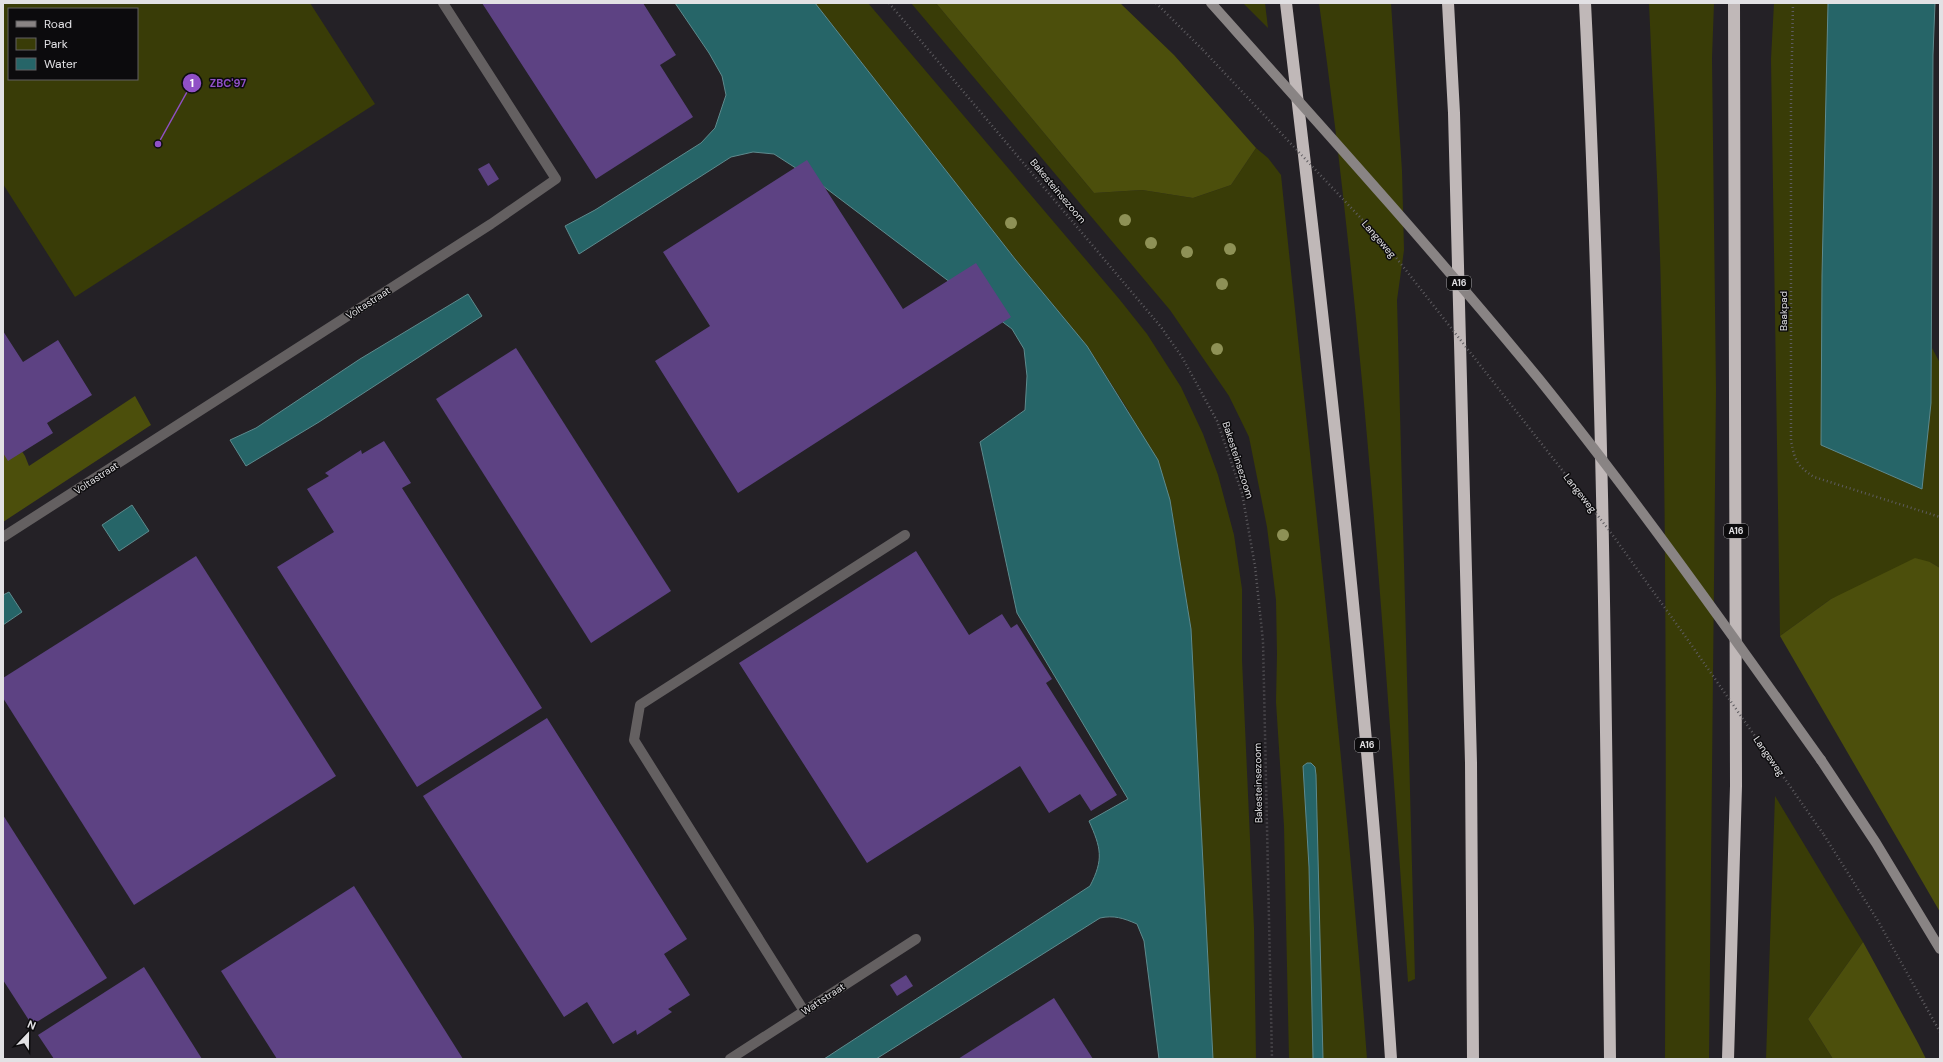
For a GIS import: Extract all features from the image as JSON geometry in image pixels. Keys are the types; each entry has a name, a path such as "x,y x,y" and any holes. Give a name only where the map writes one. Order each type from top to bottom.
{"highway":[{"name":"A16","path":"1286,3 1315,245 1366,740 1383,929 1391,1059"},
{"name":"A16","path":"1448,3 1454,113 1471,763 1474,1059"},
{"path":"1586,3 1591,108 1606,654 1610,1059"},
{"name":"A16","path":"1728,1059 1736,786 1734,3"}],"main road":[{"path":"1211,3 1394,207 1540,380 1612,472 1821,760 1876,843 1940,949"}],"street":[{"name":"Voltastraat","path":"3,537 491,224 556,179 443,3"},
{"path":"804,1011 634,740 640,705 904,536"},
{"name":"Wattstraat","path":"730,1059 916,939"}],"path":[{"name":"Bakesteinsezoom","path":"889,3 1161,327 1182,357 1217,421 1242,493 1256,566 1263,641 1272,1059"},
{"name":"Langeweg","path":"1156,3 1203,50 1387,246 1609,530 1683,632 1824,835 1878,921 1940,1032"},
{"name":"Baakpad","path":"1793,3 1791,158 1792,441 1794,458 1800,468 1814,477 1940,517"}],"green space":[{"path":"3,3 310,3 375,104 75,297 3,184"},
{"path":"815,3 868,3 1120,300 1147,334 1181,387 1203,434 1218,475 1234,535 1242,589 1242,660 1254,928 1256,1059 1207,1059 1191,629 1170,500 1128,410 1087,346 1015,259"},
{"path":"911,3 936,3 1094,193 1142,190 1193,198 1231,185 1256,148 1268,158 1281,175 1338,727 1367,1059 1323,1059 1315,767 1303,766 1309,867 1313,1059 1289,1059 1284,826 1276,702 1276,600 1267,527 1249,437 1229,396 1170,310"},
{"path":"1243,3 1265,3 1268,28"},
{"path":"1319,3 1391,3 1402,171 1404,250 1397,300 1415,979 1408,982 1382,614 1361,369 1335,125"},
{"path":"1649,3 1714,3 1712,58 1716,390 1709,1059 1665,1059 1666,677 1663,390 1659,222"},
{"path":"1774,3 1828,3 1822,276 1821,445 1922,489 1931,403 1932,348 1940,363 1940,568 1930,562 1831,599 1780,636 1771,59"},
{"path":"1775,796 1863,942 1808,1019 1833,1059 1766,1059"}],"shaded area":[{"path":"936,3 1120,3 1174,55 1256,148 1231,185 1193,198 1142,190 1094,193"},
{"path":"135,396 151,425 3,522 3,429 6,427 25,456 29,466"},
{"path":"1915,558 1930,562 1940,568 1940,912 1780,636 1831,599"},
{"path":"1863,942 1926,1059 1833,1059 1808,1019"}],"water":[{"path":"675,3 815,3 1015,259 1087,346 1158,460 1170,500 1191,629 1213,1059 1159,1059 1144,941 1137,924 1123,919 1110,917 1100,918 876,1059 824,1059 1090,886 1099,861 1099,854 1096,839 1089,821 1128,799 1017,613 980,442 1025,410 1027,376 1024,349 1012,329 819,183 774,154 753,152 731,157 579,254 565,226 595,210 701,143 715,128 726,95 722,76 709,53"},
{"path":"1828,3 1935,3 1933,55 1931,403 1922,489 1821,445 1822,276"},
{"path":"468,294 482,316 319,422 246,466 230,440 256,428 360,359"},
{"path":"132,505 149,531 119,551 102,525"},
{"path":"9,592 22,612 3,625 3,595"},
{"path":"1307,763 1311,763 1315,767 1316,775 1323,1059 1313,1059 1309,867 1303,766"}],"building":[{"path":"482,3 643,3 676,55 660,65 693,117 596,179"},
{"path":"807,160 903,309 976,263 1011,317 738,493 655,361 710,326 663,252"},
{"path":"489,163 499,179 488,186 478,169"},
{"path":"3,331 23,362 58,340 92,395 47,423 53,433 8,461 3,453"},
{"path":"516,348 671,591 591,643 436,399"},
{"path":"384,441 411,483 402,488 542,708 417,787 277,567 334,532 307,489 329,476 325,473 361,450 362,454"},
{"path":"916,551 969,635 1002,614 1011,628 1017,624 1052,679 1046,683 1117,795 1091,811 1080,794 1049,813 1020,766 867,863 739,663"},
{"path":"196,556 336,776 134,905 3,698 3,678"},
{"path":"547,718 687,939 664,954 690,995 668,1009 672,1012 637,1035 636,1030 613,1044 587,1002 564,1017 423,796"},
{"path":"3,815 107,978 32,1025 3,980"},
{"path":"354,886 463,1059 277,1059 221,971"},
{"path":"144,967 202,1059 54,1059 38,1035"},
{"path":"906,975 913,986 897,996 890,985"},
{"path":"1054,998 1093,1059 958,1059"}],"place":[{"name":"ZBC'97","path":"158,144"}]}
